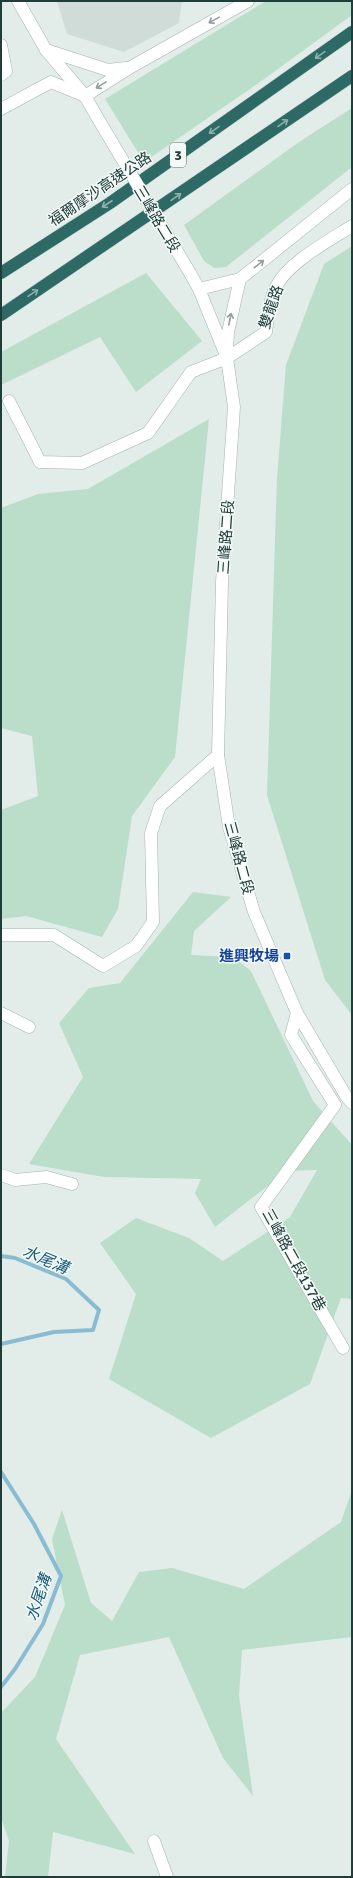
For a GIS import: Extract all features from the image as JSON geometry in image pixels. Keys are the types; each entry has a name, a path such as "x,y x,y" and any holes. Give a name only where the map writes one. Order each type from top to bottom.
{"highway":[{"name":"福爾摩沙高速公路","path":"1,273 110,203 352,32"},
{"name":"3","path":"1,315 131,228 352,76"}],"street":[{"name":"三峰路二段","path":"18,1 46,50 85,96 190,273 199,289 227,358 234,407 222,582 218,754 229,827 254,912 297,1012 346,1096 352,1103"},
{"path":"1,109 51,82 85,96 131,67 248,1"},
{"path":"1,45 6,71 1,75"},
{"path":"46,50 108,70 131,67"},
{"path":"199,289 240,279 352,189"},
{"name":"雙龍路","path":"9,401 40,462 82,463 148,434 191,372 227,358 266,332 269,310 276,286 290,268 352,226"},
{"path":"227,358 228,332 240,279"},
{"path":"1,936 54,935 103,966 136,946 153,922 151,833 160,806 218,754"},
{"name":"三峰路二段137巷","path":"297,1012 292,1035 335,1105 261,1207 343,1348"},
{"path":"1,1013 29,1027"},
{"path":"1,1175 15,1180 46,1178 72,1184"},
{"path":"154,1841 167,1877"}],"shaded area":[{"path":"57,1 182,1 179,23 124,52 67,34"}],"green space":[{"path":"266,1 352,1 352,15 260,82 144,162 105,99"},
{"path":"352,108 352,167 226,267 214,268 204,261 184,225 299,142"},
{"path":"352,246 352,1015 325,980 267,795 277,478 286,365 324,264"},
{"path":"146,273 202,341 136,392 100,337 1,385 1,352"},
{"path":"209,419 175,757 132,816 118,909 102,937 26,916 1,919 1,810 38,796 32,736 1,728 1,508 38,494 88,489"},
{"path":"193,892 231,897 194,931 191,955 233,957 251,971 313,1101 352,1145 352,1299 341,1298 310,1384 211,1438 109,1379 136,1294 100,1243 136,1218 189,1238 223,1261 290,1217 317,1170 287,1171 215,1227 195,1193 201,1179 104,1177 29,1164 83,1077 59,1023 89,988 120,983"},
{"path":"352,1490 352,1637 242,1650 239,1696 253,1796 223,1758 169,1637 80,1655 56,1739 135,1854 53,1832 48,1877 5,1877 9,1841 1,1817 1,1713 35,1677 65,1605 52,1539 62,1510 91,1603 112,1621 139,1572 172,1568 244,1589 341,1522"}],"waterway":[{"name":"水尾溝","path":"1,1256 15,1258 66,1279 99,1310 93,1330 54,1332 1,1344"},
{"name":"水尾溝","path":"1,1472 34,1524 61,1576 43,1624 15,1669 1,1687"}],"place":[{"name":"進興牧場","path":"287,956"}]}
